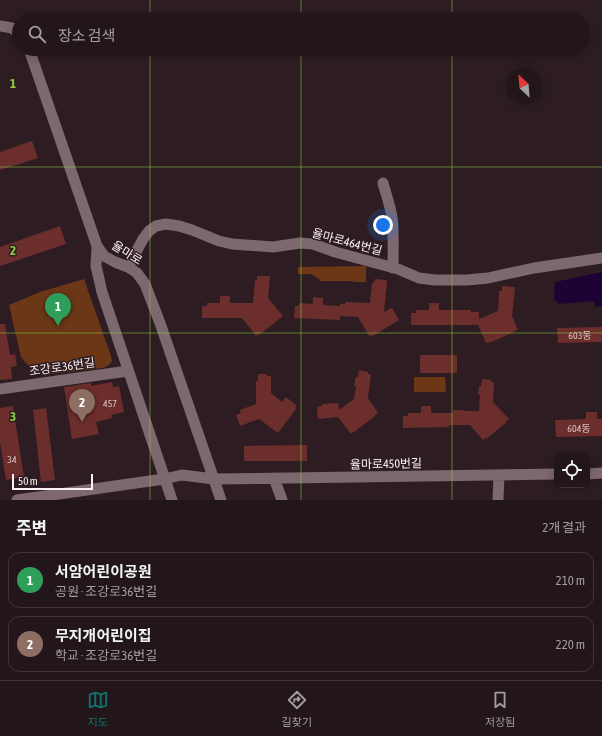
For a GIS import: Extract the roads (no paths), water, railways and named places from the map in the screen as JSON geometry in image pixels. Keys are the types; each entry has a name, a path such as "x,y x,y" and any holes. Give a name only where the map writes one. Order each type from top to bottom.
{"street":[{"path":"1,26 12,28"},
{"name":"율마로","path":"31,56 97,246 104,256 128,267 137,273 147,290 160,323 221,500"},
{"name":"율마로464번길","path":"383,183 392,218 393,268"},
{"name":"율마로464번길","path":"128,267 149,231 156,226 166,224 179,226 219,241 232,244 273,247 313,244 335,252 393,268 419,278 434,280 467,280 488,278 534,268 580,260 602,258"},
{"path":"97,246 96,266 102,292 172,500"},
{"name":"조강로36번길","path":"0,389 128,371"},
{"name":"율마로450번길","path":"164,479 182,475 214,479 554,474"},
{"path":"590,474 602,474"},
{"path":"498,475 498,500"},
{"path":"274,478 282,500"},
{"path":"17,500 164,479"}],"place":[{"name":"서암어린이공원","path":"58,326"},
{"name":"무지개어린이집","path":"82,422"}]}
